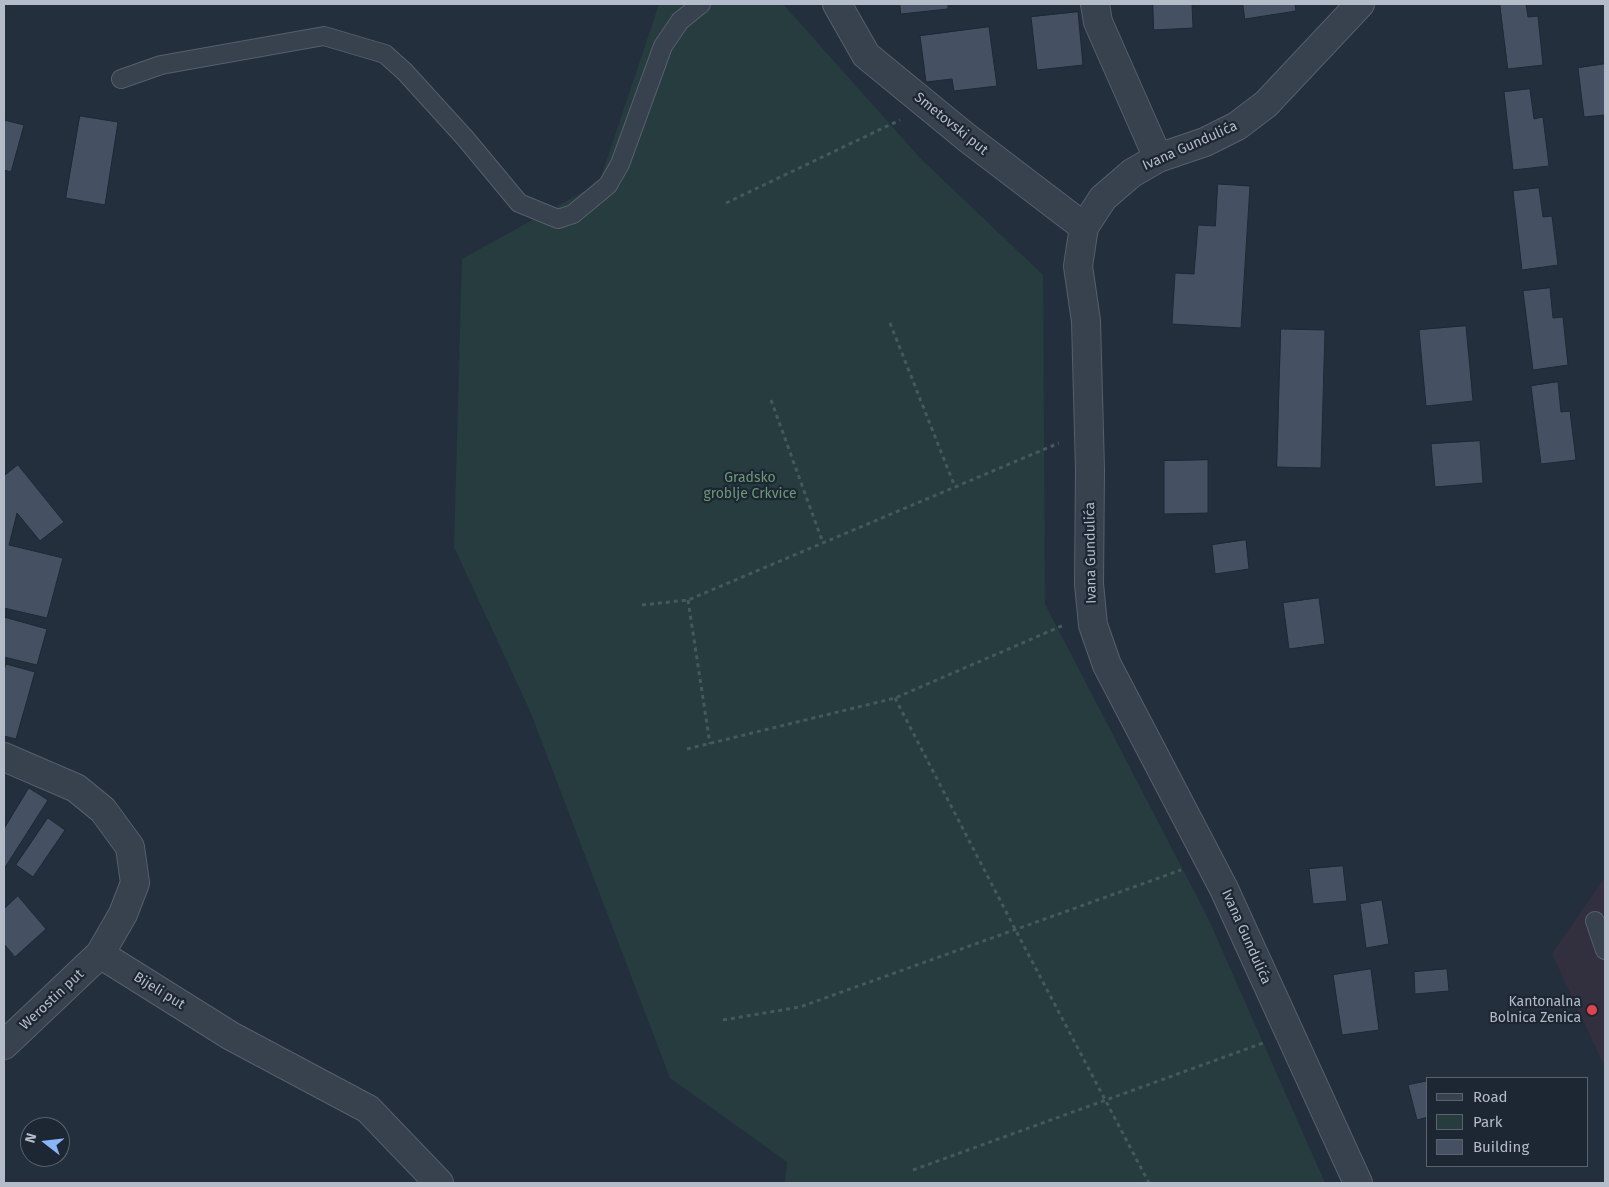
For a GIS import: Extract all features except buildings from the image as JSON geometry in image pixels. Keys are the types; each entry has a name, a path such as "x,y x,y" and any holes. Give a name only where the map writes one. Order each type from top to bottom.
{"street":[{"name":"Smetovski put","path":"838,4 866,55 966,137 1084,226"},
{"path":"1094,4 1098,22 1158,158"},
{"name":"Ivana Gundulića","path":"1358,1183 1224,889 1107,665 1093,626 1089,584 1089,430 1086,321 1078,266 1084,226 1103,198 1132,173 1158,158 1205,142 1237,126 1266,104 1360,4"},
{"path":"4,757 76,788 103,810 130,847 135,883 123,914 100,954"},
{"name":"Werostin put","path":"4,1045 100,954"},
{"name":"Bijeli put","path":"100,954 231,1036 368,1109 439,1183"}],"lane":[{"path":"121,79 161,65 324,36 385,54 405,72 465,138 519,203 558,219 573,214 608,185 620,164 663,46 680,21 700,4"},
{"path":"1595,921 1605,950"}],"path":[{"path":"726,202 929,107"},
{"path":"890,323 955,487"},
{"path":"771,400 822,543"},
{"path":"642,605 688,600 1089,430"},
{"path":"688,600 710,744"},
{"path":"687,749 895,698 1092,613"},
{"path":"895,698 1149,1183"},
{"path":"723,1020 800,1006 1209,860"},
{"path":"913,1170 1290,1033"}],"shaded area":[{"name":"Kantonalna Bolnica Zenica","path":"1605,877 1605,1067 1552,954"}],"green space":[{"name":"Gradsko groblje Crkvice","path":"659,4 783,4 921,159 1043,275 1045,604 1208,918 1325,1183 785,1183 787,1162 670,1078 530,711 454,547 462,259 599,183"}],"place":[{"name":"Kantonalna Bolnica Zenica","path":"1592,1010"}]}
